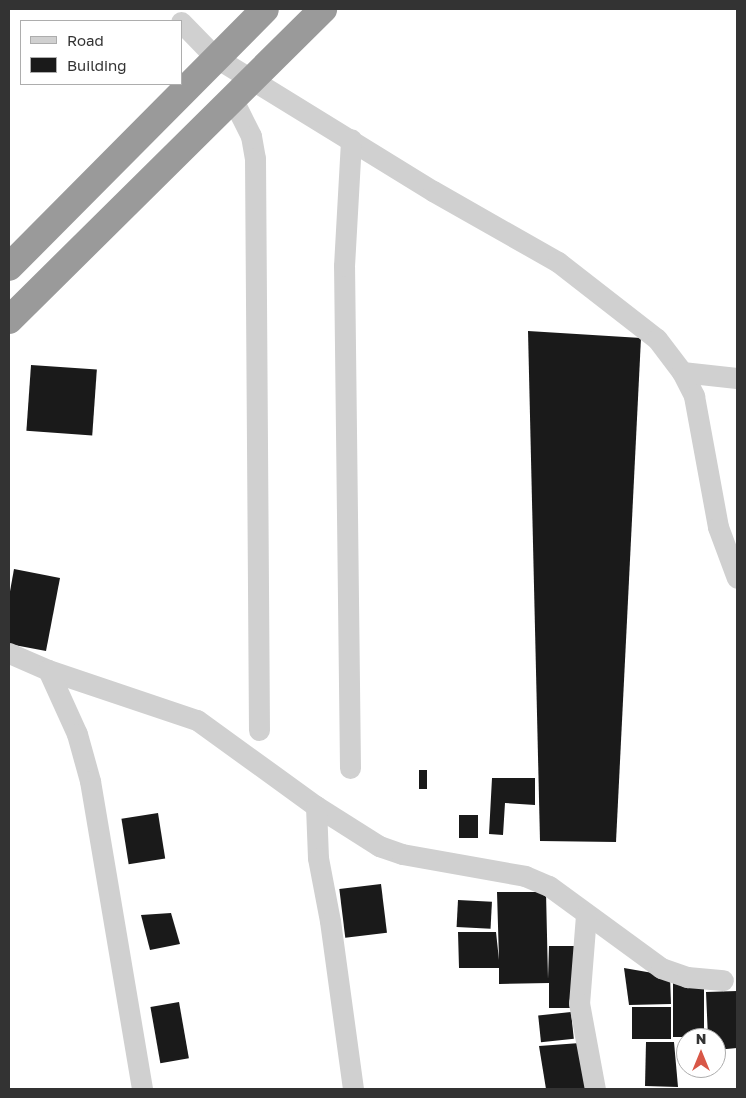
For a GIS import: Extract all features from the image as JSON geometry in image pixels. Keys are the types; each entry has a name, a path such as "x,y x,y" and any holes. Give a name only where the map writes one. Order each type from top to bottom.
{"highway":[{"path":"9,267 215,57 265,9"},
{"path":"9,320 324,9"}],"street":[{"path":"168,9 179,20"},
{"path":"182,23 215,57 558,262 657,339 682,372 694,396 718,527 737,578"},
{"path":"233,100 251,136 255,158 259,730"},
{"path":"350,768 344,266 351,139"},
{"path":"682,372 737,378"},
{"path":"9,653 48,670 197,720 316,806 379,846 402,854 525,876 549,886 586,915 661,968 687,977 723,980"},
{"path":"48,670 77,734 90,781 142,1089"},
{"path":"316,806 318,858 330,921 353,1089"},
{"path":"586,915 579,1003 595,1089"}],"building":[{"path":"528,331 641,338 616,842 540,841"},
{"path":"31,365 97,370 92,435 26,431"},
{"path":"14,569 60,578 46,651 9,644 9,597"},
{"path":"419,770 427,770 427,789 419,789"},
{"path":"492,778 535,778 535,805 505,803 503,835 489,834"},
{"path":"158,813 165,858 129,864 121,819"},
{"path":"459,815 478,815 478,838 459,838"},
{"path":"381,884 387,933 345,938 339,889"},
{"path":"497,892 546,892 548,979 549,946 577,946 577,1008 549,1008 549,983 499,984 499,968 459,968 458,932 496,932 499,960"},
{"path":"458,900 492,902 491,929 457,927"},
{"path":"171,913 180,944 150,950 141,915"},
{"path":"624,968 670,976 671,1004 629,1005"},
{"path":"673,983 704,983 704,1028 676,1028 676,1037 673,1037"},
{"path":"737,991 737,1048 726,1049 726,1028 708,1028 706,992"},
{"path":"179,1002 189,1058 160,1063 150,1007"},
{"path":"632,1007 671,1007 671,1039 632,1039"},
{"path":"571,1012 574,1039 541,1042 538,1015"},
{"path":"646,1042 674,1042 678,1087 645,1086"},
{"path":"580,1043 589,1089 546,1089 539,1046"}]}
